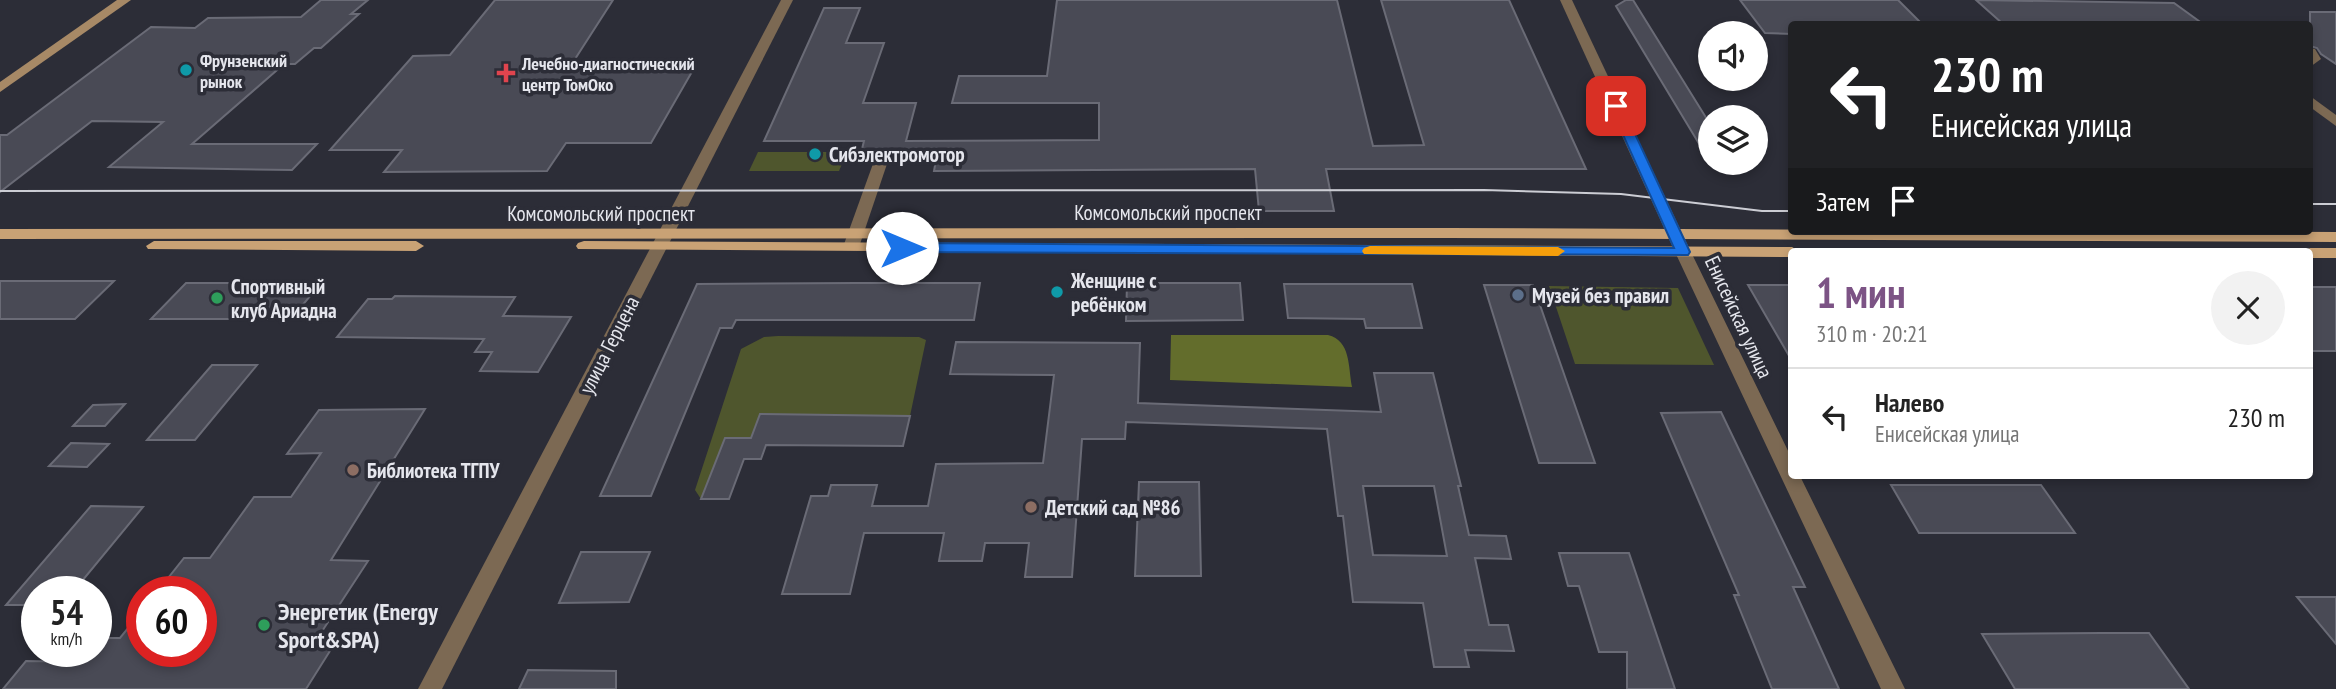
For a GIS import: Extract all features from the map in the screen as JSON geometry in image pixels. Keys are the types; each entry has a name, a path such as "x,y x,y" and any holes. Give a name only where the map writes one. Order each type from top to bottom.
{"main road":[{"path":"0,88 125,0"},
{"name":"Комсомольский проспект","path":"0,234 663,240"},
{"name":"Комсомольский проспект","path":"0,245 663,240 1679,244 2336,237"},
{"name":"Комсомольский проспект","path":"1679,244 1788,252"},
{"path":"2313,253 2336,253"}],"street":[{"name":"улица Герцена","path":"430,689 787,0"},
{"name":"Енисейская улица","path":"1566,0 1679,244 1788,470"},
{"path":"2313,103 2336,122"},
{"path":"853,240 881,161"},
{"name":"Енисейская улица","path":"1793,479 1894,689"}],"green space":[{"path":"758,152 847,152 839,171 749,171"},
{"path":"1549,286 1678,288 1714,365 1575,364"},
{"path":"1171,335 1328,335 1335,338 1345,349 1352,387 1170,380"},
{"path":"764,337 919,337 926,340 910,416 760,415 771,430 751,438 725,438 701,499 695,490 741,349"}],"building":[{"name":"Фрунзенский рынок","path":"321,0 368,0 351,14 359,14 321,48 314,48 295,64 284,64 192,144 317,144 292,170 109,167 163,122 92,121 0,192 0,135 7,135 151,27 195,28 208,18 301,17"},
{"path":"495,0 613,0 568,70 693,70 651,143 566,143 547,171 384,172 402,150 330,150 413,56 450,55"},
{"path":"1057,0 1337,0 1373,146 1424,145 1381,0 1509,0 1586,169 1326,169 1334,211 1259,211 1255,169 934,171 936,160 890,161 880,155 871,161 859,161 864,141 764,141 824,8 860,8 846,43 884,43 863,103 916,103 906,141 1099,140 1099,103 952,103 959,76 1047,76"},
{"path":"1626,0 1633,0 1698,105 1698,142 1616,6"},
{"path":"1740,0 1898,0 1919,21 1788,21 1788,34 1768,33 1768,21 1756,21"},
{"path":"1976,0 2174,3 2199,21 2000,21"},
{"path":"2310,12 2336,12 2336,64 2313,47 2313,21 2310,21"},
{"path":"0,281 114,281 75,319 0,319"},
{"path":"186,283 321,283 291,319 151,319"},
{"path":"980,283 974,320 736,320 732,328 720,328 651,496 600,496 697,284"},
{"path":"1127,283 1240,283 1243,320 1126,321"},
{"path":"1284,284 1412,284 1422,328 1366,328 1364,319 1288,318"},
{"path":"1484,285 1533,285 1595,463 1539,463"},
{"path":"1748,285 1788,285 1788,354"},
{"path":"2313,287 2336,287 2336,351 2313,351"},
{"path":"395,296 515,297 503,316 571,317 538,372 480,371 492,352 475,352 484,339 337,337 368,299 392,299"},
{"path":"956,342 1140,343 1138,403 1381,412 1374,373 1433,373 1461,486 1458,486 1469,535 1506,536 1511,559 1475,558 1489,625 1508,625 1514,651 1465,650 1469,667 1434,667 1423,603 1353,602 1343,516 1338,516 1327,429 1126,422 1125,439 1082,439 1072,577 1025,577 1029,543 985,543 982,561 939,561 944,533 864,533 850,594 782,594 811,496 828,496 831,485 877,485 872,506 928,506 936,464 1043,463 1054,375 950,374","holes":["1363,486 1434,486 1447,556 1373,555"]},
{"path":"212,365 257,365 195,440 147,440"},
{"path":"125,404 105,426 73,426 93,405"},
{"path":"425,409 331,560 368,561 315,642 335,643 306,689 3,689 21,667 112,667 112,638 120,638 126,631 126,667 217,667 217,576 170,576 184,558 210,558 254,497 291,497 321,453 287,454 319,410"},
{"path":"1721,412 1805,587 1793,587 1839,689 1772,689 1734,595 1739,595 1661,413"},
{"path":"760,414 910,416 903,446 766,445 761,459 744,459 729,499 701,499 725,438 751,438"},
{"path":"71,443 109,444 87,467 49,466"},
{"path":"1139,482 1199,482 1201,576 1135,576"},
{"path":"1891,485 2041,485 2075,533 1919,533"},
{"path":"91,506 143,507 86,576 31,576"},
{"path":"581,552 650,552 629,602 559,603"},
{"path":"1559,553 1629,553 1675,689 1627,689 1627,652 1599,652 1579,586 1568,586"},
{"path":"21,588 21,605 6,605"},
{"path":"2297,597 2336,597 2336,644"},
{"path":"2149,633 2189,689 2015,689 1982,634"},
{"path":"528,670 616,671 616,689 519,689"}],"tram line":[{"path":"0,191 1484,190 1621,194 1762,211 1788,211"},
{"path":"2313,204 2336,204"}],"slow traffic":[{"path":"1370,251 1558,251"}],"place":[{"name":"Фрунзенский рынок","path":"186,70"},
{"name":"Лечебно-диагностический центр ТомОко","path":"506,73"},
{"name":"Сибэлектромотор","path":"815,154"},
{"name":"Женщине с ребёнком","path":"1057,292"},
{"name":"Музей без правил","path":"1518,295"},
{"name":"Спортивный клуб Ариадна","path":"217,298"},
{"name":"Библиотека ТГПУ","path":"353,470"},
{"name":"Детский сад №86","path":"1031,507"},
{"name":"Энергетик (Energy Sport&SPA)","path":"264,625"}],"route":[{"path":"902,248 1683,252 1616,106"}]}
